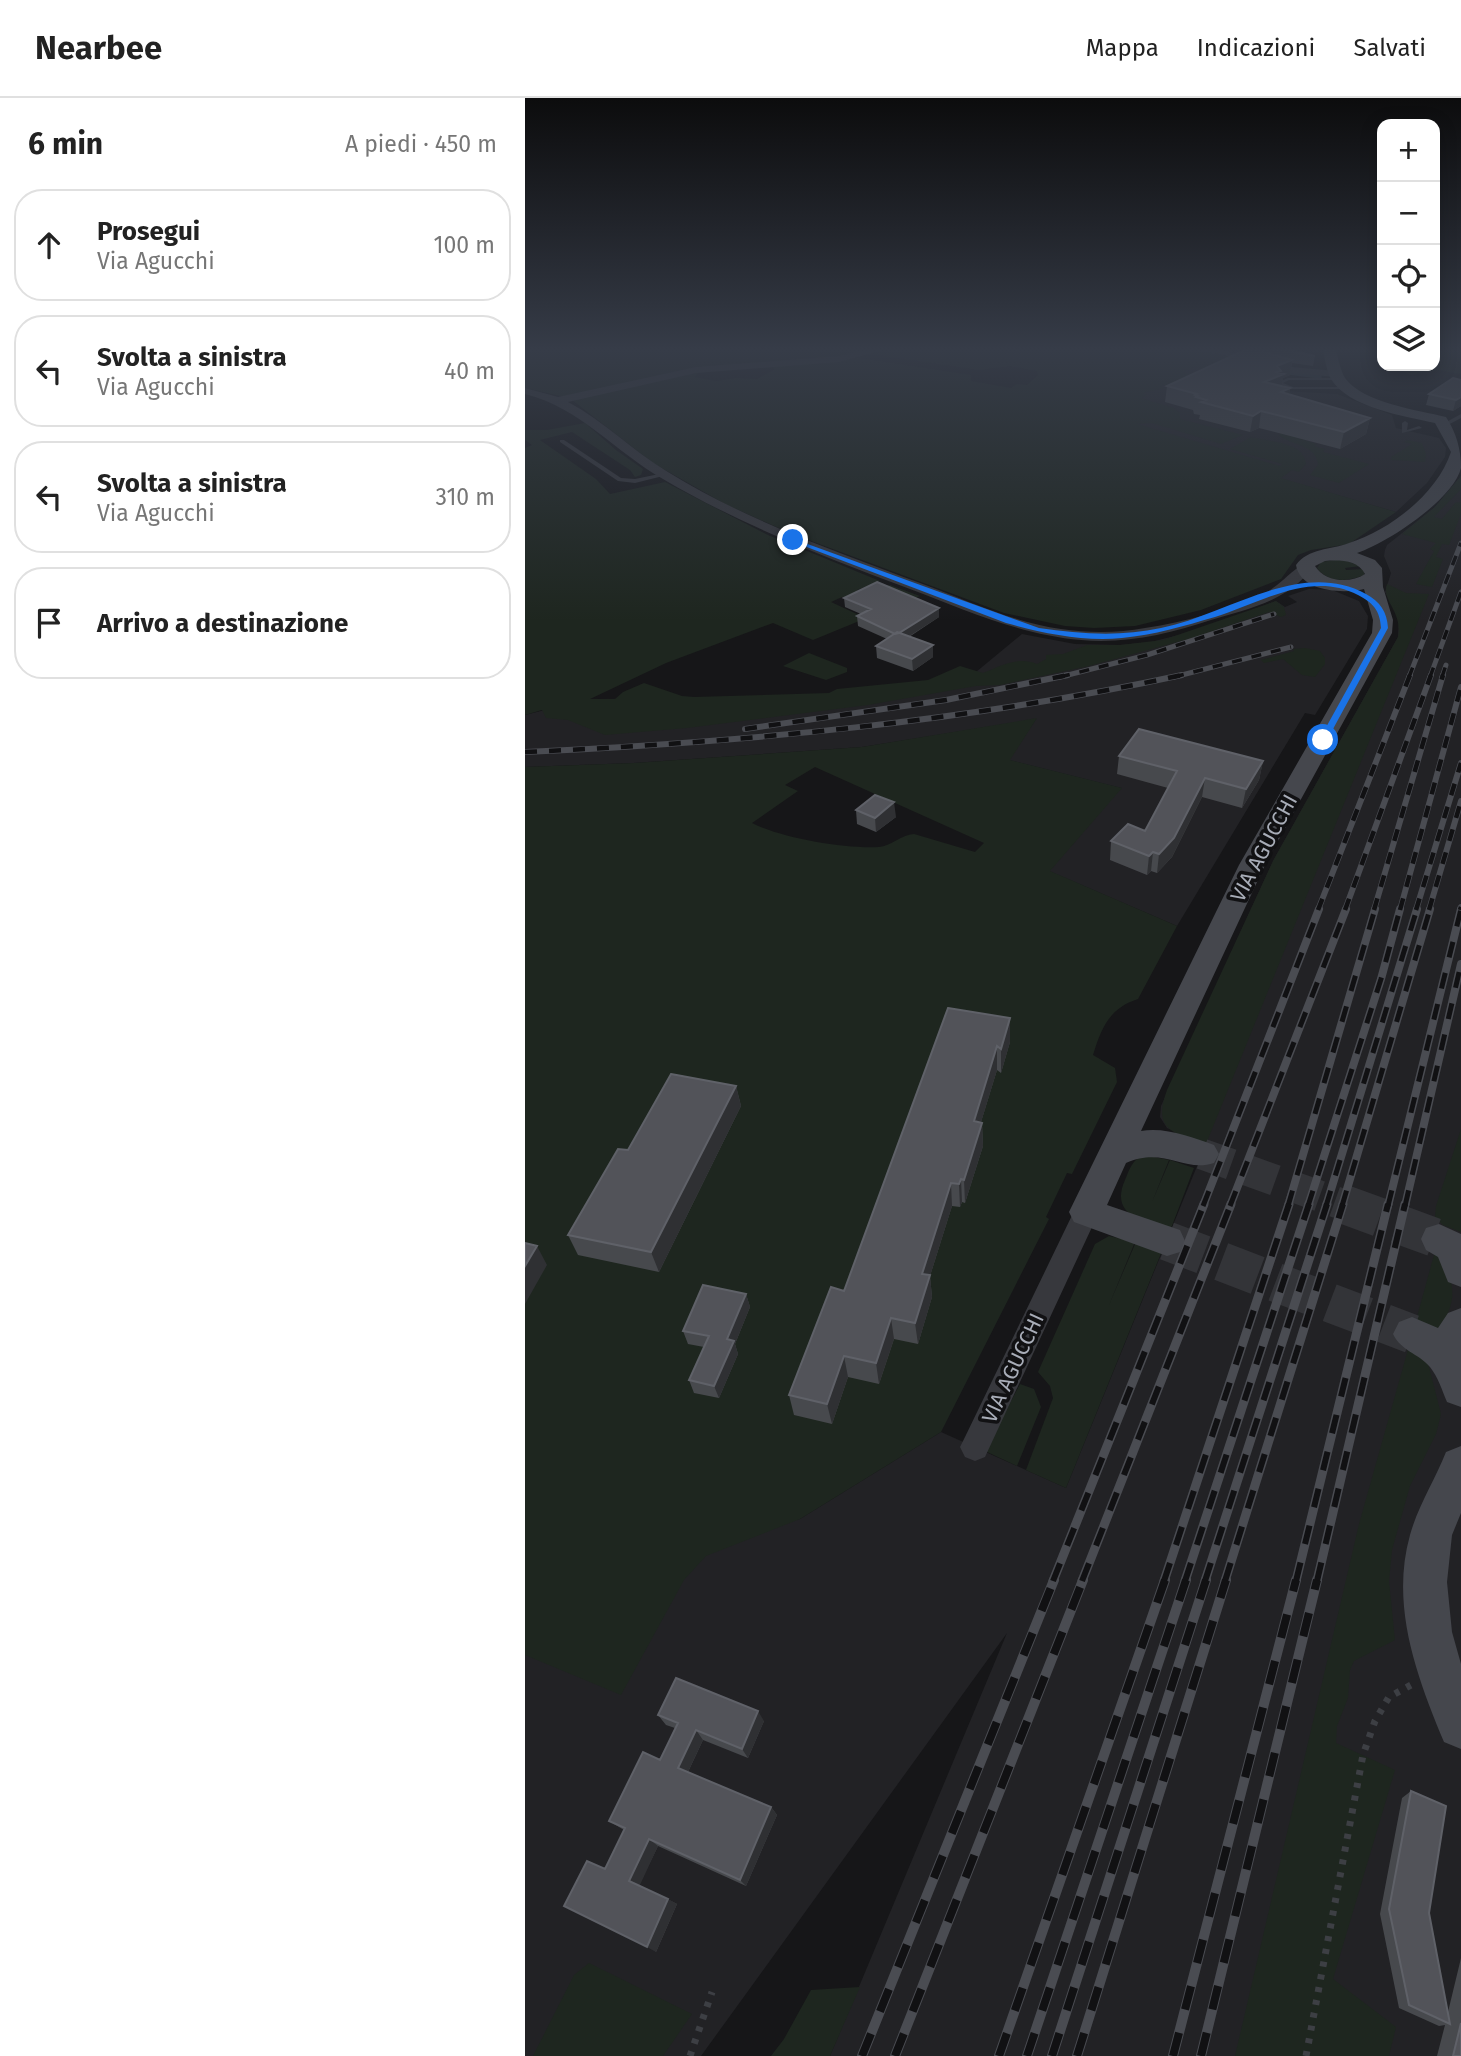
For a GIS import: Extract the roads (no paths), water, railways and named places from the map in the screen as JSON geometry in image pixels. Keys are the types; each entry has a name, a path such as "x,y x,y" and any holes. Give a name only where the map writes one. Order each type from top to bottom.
{"street":[{"path":"613,438 664,475 730,511 793,540 1003,620 1056,633 1104,637 1155,632 1219,613 1286,587 1372,581"},
{"path":"1286,587 1311,559 1331,555 1380,537 1423,504 1450,472 1459,455 1454,438"},
{"path":"1372,581 1373,548 1380,537"},
{"path":"1331,555 1356,558 1372,581"},
{"path":"1305,568 1313,577 1336,585"},
{"name":"VIA AGUCCHI","path":"975,1447 1252,865 1380,639 1385,622 1372,581"},
{"path":"1140,1099 1142,1119 1163,1142"},
{"path":"1114,1154 1141,1143 1163,1142 1202,1154"},
{"path":"1086,1212 1167,1241"},
{"path":"1412,1334 1457,1358"},
{"path":"1461,1466 1437,1516 1426,1562 1429,1613 1442,1675 1461,1725"}],"lane":[{"path":"562,441 621,480 635,481 664,475"}],"tunnel":[{"path":"1202,1154 1347,1206"},
{"path":"1343,1204 1439,1239"},
{"path":"1167,1241 1412,1334"}],"railway":[{"path":"1409,677 1461,543"},
{"path":"1430,677 1461,592"},
{"path":"1068,675 1147,655 1274,614"},
{"path":"1181,675 1291,647"},
{"path":"1442,677 1446,665"},
{"path":"745,729 946,700 1068,675"},
{"path":"1060,677 1068,675"},
{"path":"525,752 773,736 855,727 1019,705 1181,675"},
{"path":"1174,677 1181,675"},
{"path":"1318,910 1410,675"},
{"path":"1345,910 1431,675"},
{"path":"1374,910 1443,675"},
{"path":"1400,910 1461,687"},
{"path":"1416,910 1461,763"},
{"path":"1429,910 1461,801"},
{"path":"1203,1206 1319,909"},
{"path":"1230,1206 1346,909"},
{"path":"1288,1206 1375,909"},
{"path":"1308,1206 1381,979 1400,909"},
{"path":"1326,1206 1417,909"},
{"path":"1342,1206 1430,909"},
{"path":"1388,1206 1461,909"},
{"path":"1405,1206 1461,964"},
{"path":"1053,1581 1204,1204"},
{"path":"1082,1581 1231,1204"},
{"path":"1164,1581 1289,1204"},
{"path":"1185,1581 1309,1204"},
{"path":"1205,1581 1327,1204"},
{"path":"1225,1581 1343,1204"},
{"path":"1296,1581 1388,1204"},
{"path":"1317,1581 1405,1204"},
{"path":"862,2056 1054,1580"},
{"path":"895,2056 1083,1580"},
{"path":"999,2056 1165,1580"},
{"path":"1027,2056 1186,1580"},
{"path":"1052,2056 1206,1580"},
{"path":"1077,2056 1226,1580"},
{"path":"1173,2056 1296,1580"},
{"path":"1201,2056 1317,1580"}]}
